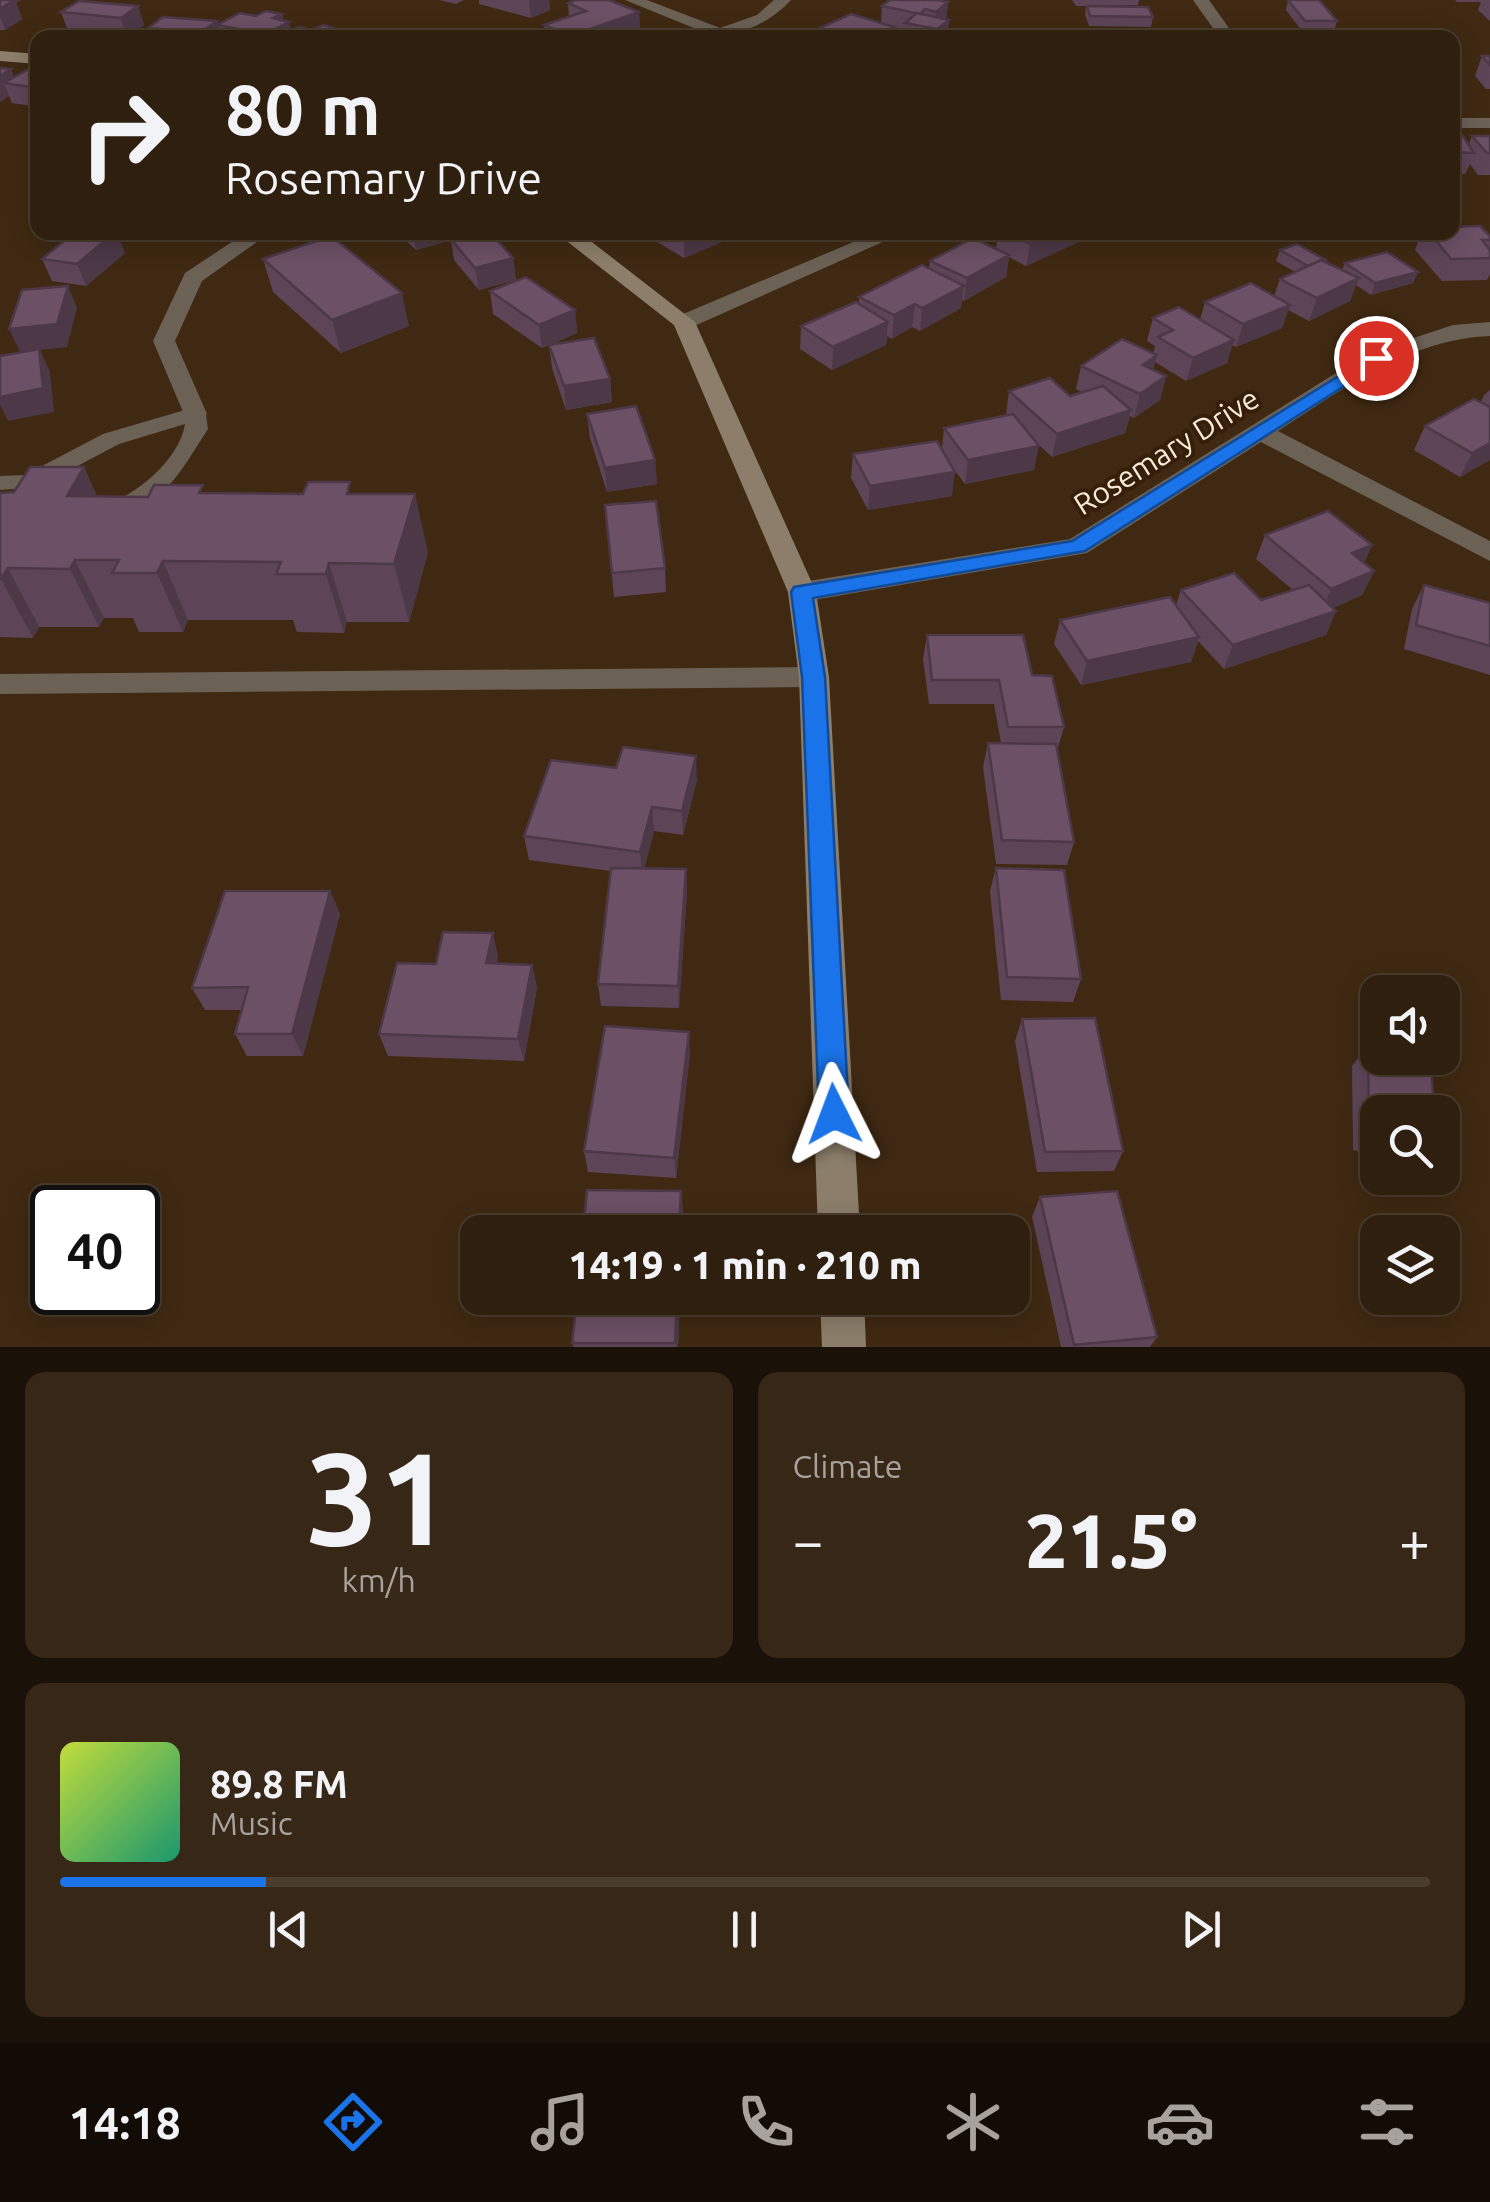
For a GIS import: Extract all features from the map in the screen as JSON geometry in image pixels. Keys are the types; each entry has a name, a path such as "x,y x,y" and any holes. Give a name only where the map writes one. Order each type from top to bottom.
{"street":[{"path":"633,0 700,30"},
{"path":"730,30 762,18 784,0"},
{"path":"1201,0 1222,30"},
{"path":"0,56 30,58"},
{"path":"1460,123 1490,123"},
{"path":"195,414 164,341 192,278 249,240"},
{"path":"576,240 684,322 802,592 814,677 838,1215"},
{"path":"684,322 876,240"},
{"name":"Rosemary Drive","path":"802,592 1077,546 1376,358 1460,330 1490,329"},
{"path":"1258,431 1490,552"},
{"path":"843,1315 844,1347"}],"lane":[{"path":"0,483 30,482 110,439 195,414 197,429 151,493 122,511 86,511"},
{"path":"30,482 32,510"},
{"path":"0,684 814,677"}],"building":[{"path":"0,0 14,0 0,9"},
{"path":"609,0 639,12 587,30 556,30 544,25 586,11 568,3"},
{"path":"890,0 948,2 936,12 925,9 920,14 882,6"},
{"path":"1288,0 1319,0 1337,21 1305,21"},
{"path":"79,1 138,6 121,18 61,12"},
{"path":"1087,6 1148,7 1153,17 1090,16"},
{"path":"266,11 282,14 273,18 289,22 273,30 217,25 240,13 256,16"},
{"path":"917,13 949,20 937,29 905,23"},
{"path":"851,14 894,27 888,30 815,30"},
{"path":"163,17 217,21 204,30 148,28"},
{"path":"29,69 30,69 30,87 4,83"},
{"path":"1460,136 1463,136 1474,153 1460,152"},
{"path":"1472,136 1490,136 1490,153 1487,153"},
{"path":"1480,226 1490,236 1490,240 1482,240 1490,250 1490,258 1451,259 1436,240 1460,240 1460,227"},
{"path":"65,240 106,240 77,264 42,259"},
{"path":"319,240 336,240 402,293 332,320 263,259"},
{"path":"452,240 497,240 513,258 475,268"},
{"path":"969,240 1009,255 967,278 930,261"},
{"path":"1297,244 1326,260 1308,266 1280,250"},
{"path":"1387,252 1418,272 1375,283 1345,263"},
{"path":"1321,260 1359,278 1317,298 1280,279"},
{"path":"922,265 964,286 922,308 915,304 894,315 859,297"},
{"path":"526,277 575,310 539,325 490,291"},
{"path":"1251,283 1290,305 1243,324 1205,302"},
{"path":"68,286 57,324 9,329 22,290"},
{"path":"856,302 888,322 833,347 801,326"},
{"path":"1179,307 1234,340 1193,358 1158,337 1173,330 1153,318"},
{"path":"594,338 610,379 564,386 549,345"},
{"path":"1122,339 1157,355 1143,365 1166,376 1140,394 1081,366"},
{"path":"39,349 43,388 0,397 0,356"},
{"path":"1050,378 1070,396 1103,386 1131,410 1057,434 1009,391"},
{"path":"1474,399 1490,407 1490,443 1472,453 1425,426"},
{"path":"636,406 655,460 605,468 587,414"},
{"path":"1013,414 1039,446 968,460 944,428"},
{"path":"937,441 955,472 870,486 853,454"},
{"path":"30,467 84,467 67,496 148,497 154,485 203,485 199,493 303,494 308,482 350,482 347,494 415,494 394,564 329,563 326,574 276,574 281,562 163,561 157,573 112,573 119,560 75,560 70,569 8,568 0,579 0,493 14,492"},
{"path":"656,501 665,568 612,573 605,505"},
{"path":"1328,511 1372,545 1352,553 1374,571 1331,589 1265,535"},
{"path":"1234,573 1261,600 1309,585 1336,611 1233,645 1181,590"},
{"path":"1424,585 1490,603 1490,646 1416,625"},
{"path":"1170,597 1199,637 1087,661 1060,620"},
{"path":"927,635 1023,635 1032,675 1052,676 1064,727 1008,727 999,680 932,680"},
{"path":"988,743 1056,744 1074,842 1002,840"},
{"path":"623,747 696,756 682,811 652,807 640,852 524,836 551,760 616,768"},
{"path":"611,868 686,869 678,986 598,984"},
{"path":"996,868 1064,870 1081,979 1007,977"},
{"path":"225,891 330,891 292,1034 235,1034 248,987 192,988"},
{"path":"443,932 493,933 486,963 532,965 518,1039 379,1034 397,963 436,964"},
{"path":"1095,1018 1123,1151 1045,1152 1022,1019"},
{"path":"605,1026 689,1032 674,1158 584,1151"},
{"path":"1368,1075 1432,1075 1433,1095 1369,1095"},
{"path":"587,1190 681,1191 680,1215 585,1215"},
{"path":"1117,1191 1157,1337 1074,1345 1040,1197"},
{"path":"575,1315 676,1315 675,1343 572,1343"}],"route":[{"path":"834,1114 814,677 802,592 1077,546 1376,358"}]}
